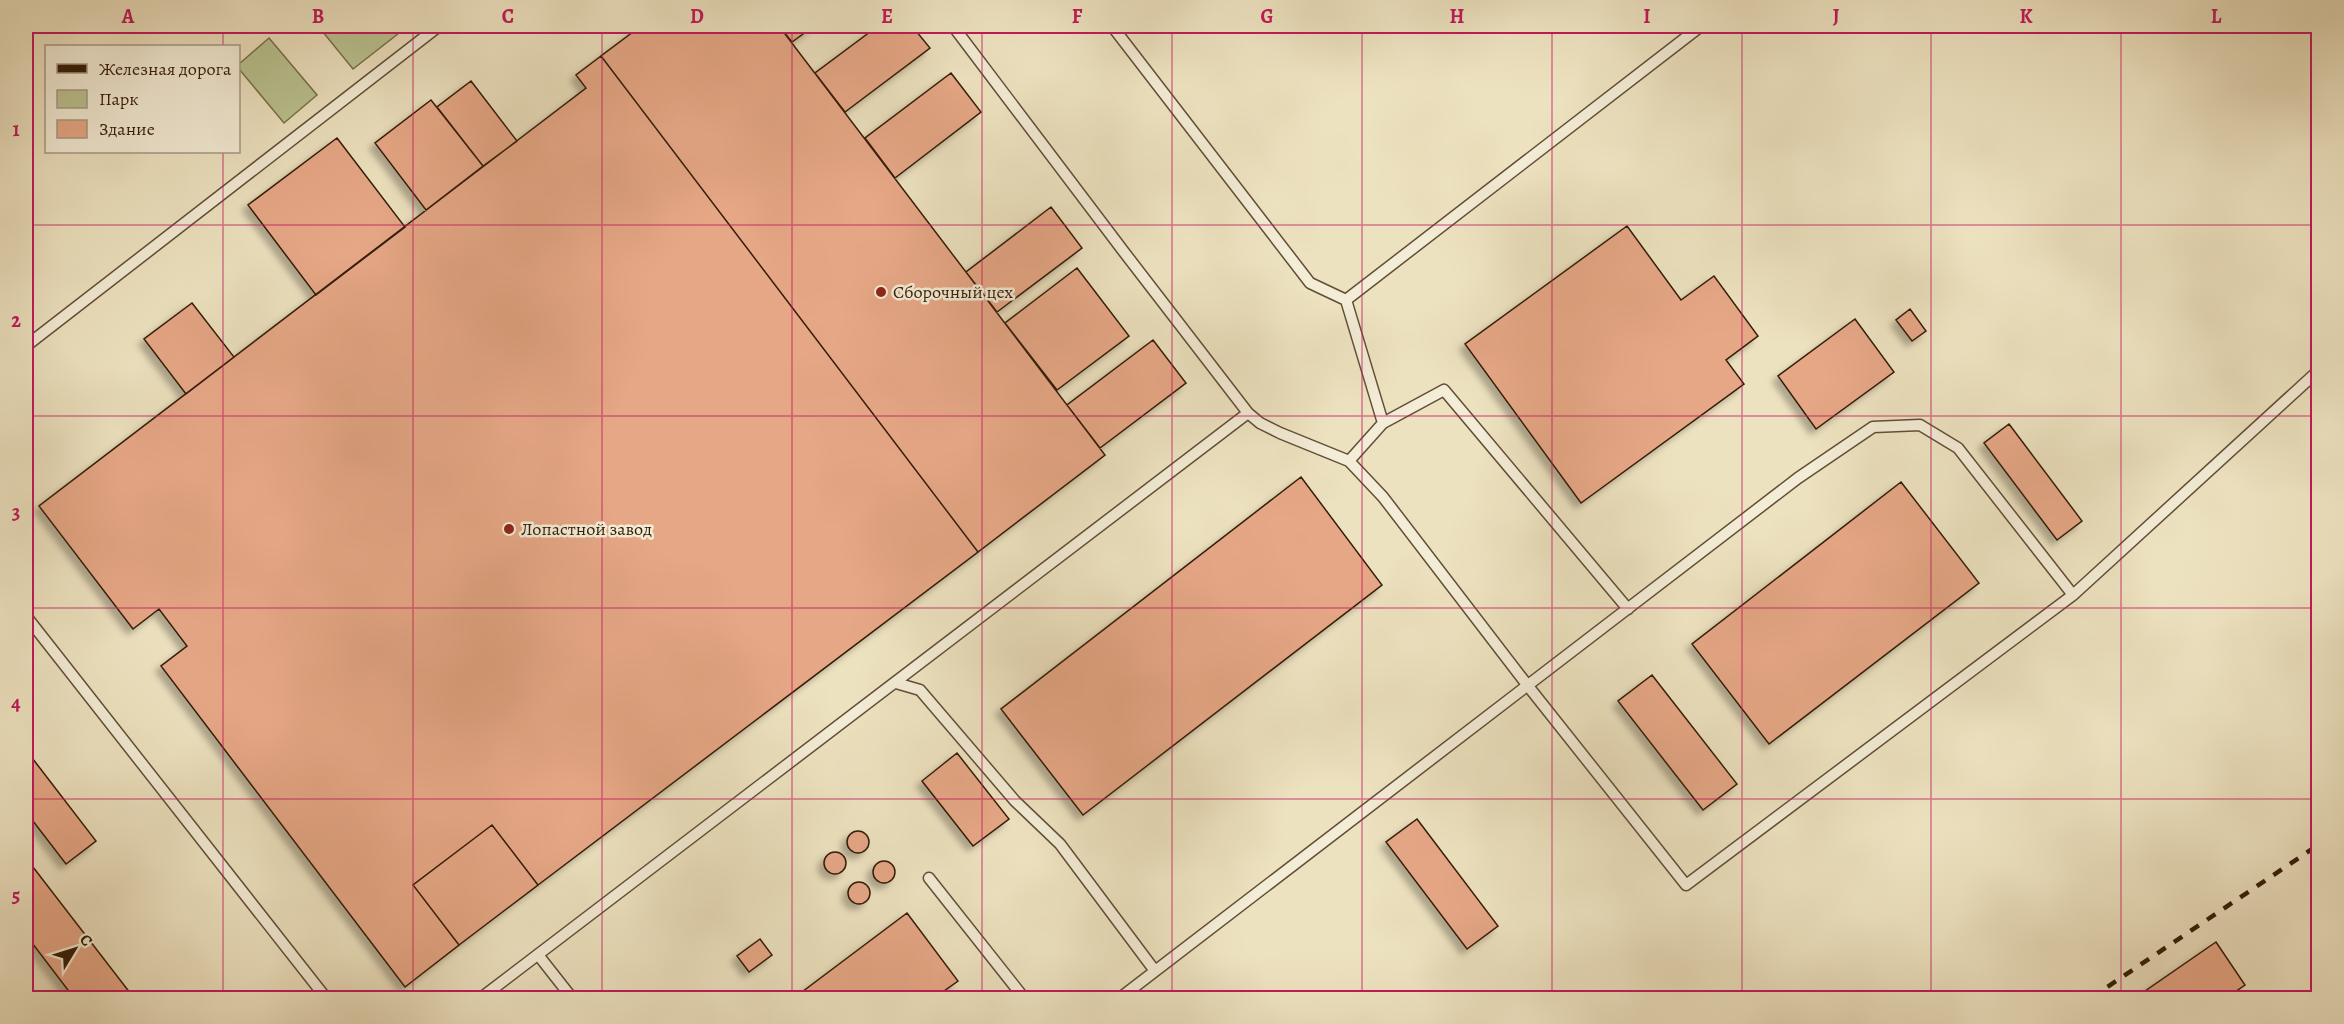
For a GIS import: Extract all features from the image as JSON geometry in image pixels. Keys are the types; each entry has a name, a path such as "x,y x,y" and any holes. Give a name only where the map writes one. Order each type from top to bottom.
{"lane":[{"path":"26,346 439,26"},
{"path":"953,26 1248,413 1260,423 1280,433 1349,461 1383,497 1528,686 1686,885 2073,596 2319,370"},
{"path":"1112,26 1310,283 1346,300 1383,423"},
{"path":"1346,300 1701,26"},
{"path":"1349,461 1383,423 1444,390 1628,609"},
{"path":"481,999 1248,413"},
{"path":"1120,999 1798,478 1873,427 1920,424 1958,448 2073,596"},
{"path":"26,616 326,999"},
{"path":"919,665 916,679 920,690 1015,801 1060,844 1155,971"},
{"path":"896,683 920,690"},
{"path":"929,878 1024,999"},
{"path":"539,956 572,999"}],"green space":[{"path":"318,26 408,26 353,69"},
{"path":"269,38 317,95 284,123 240,70 240,63"}],"building":[{"name":"Сборочный цех","path":"641,26 779,26 1105,455 978,552 601,56"},
{"path":"779,26 814,26 792,42"},
{"path":"878,26 912,26 930,48 845,112 815,73"},
{"name":"Лопастной завод","path":"601,56 978,552 538,885 492,825 413,885 459,945 405,987 161,666 187,646 159,609 133,629 39,506 586,88 576,75"},
{"path":"951,73 981,112 895,178 865,138"},
{"path":"471,81 517,141 483,166 437,107"},
{"path":"431,100 483,166 426,210 375,143"},
{"path":"337,138 405,227 316,295 248,205"},
{"path":"1051,207 1082,248 997,312 966,272"},
{"path":"1627,226 1681,300 1714,276 1758,336 1726,360 1744,384 1581,503 1465,344"},
{"path":"1077,268 1129,336 1057,390 1005,323"},
{"path":"192,303 234,357 186,394 144,339"},
{"path":"1910,309 1926,331 1912,341 1896,320"},
{"path":"1855,319 1894,372 1816,429 1778,376"},
{"path":"1153,340 1186,383 1100,448 1067,405"},
{"path":"2009,424 2082,521 2057,540 1984,443"},
{"path":"1301,477 1382,585 1083,815 1001,709"},
{"path":"1901,482 1979,583 1769,744 1692,644"},
{"path":"1652,675 1737,784 1703,810 1618,701"},
{"path":"26,750 96,841 66,864 26,812"},
{"path":"957,753 1009,819 973,846 922,781"},
{"path":"1417,819 1498,926 1467,949 1386,842"},
{"path":"492,825 538,885 459,945 413,885"},
{"path":"854,831 862,831 869,838 869,846 862,853 854,853 847,846 847,838"},
{"path":"831,852 839,852 846,859 846,867 839,874 831,874 824,867 824,859"},
{"path":"880,861 888,861 895,868 895,876 888,883 880,883 873,876 873,868"},
{"path":"33,867 134,998 74,998 26,935 26,873"},
{"path":"855,882 863,882 870,889 870,897 863,904 855,904 848,897 848,889"},
{"path":"907,913 958,981 934,998 794,998"},
{"path":"760,939 772,955 749,972 737,956"},
{"path":"2216,942 2245,985 2226,998 2135,998"}],"railway":[{"path":"2091,998 2318,845"}],"place":[{"name":"Сборочный цех","path":"881,292"},
{"name":"Лопастной завод","path":"509,529"}]}
